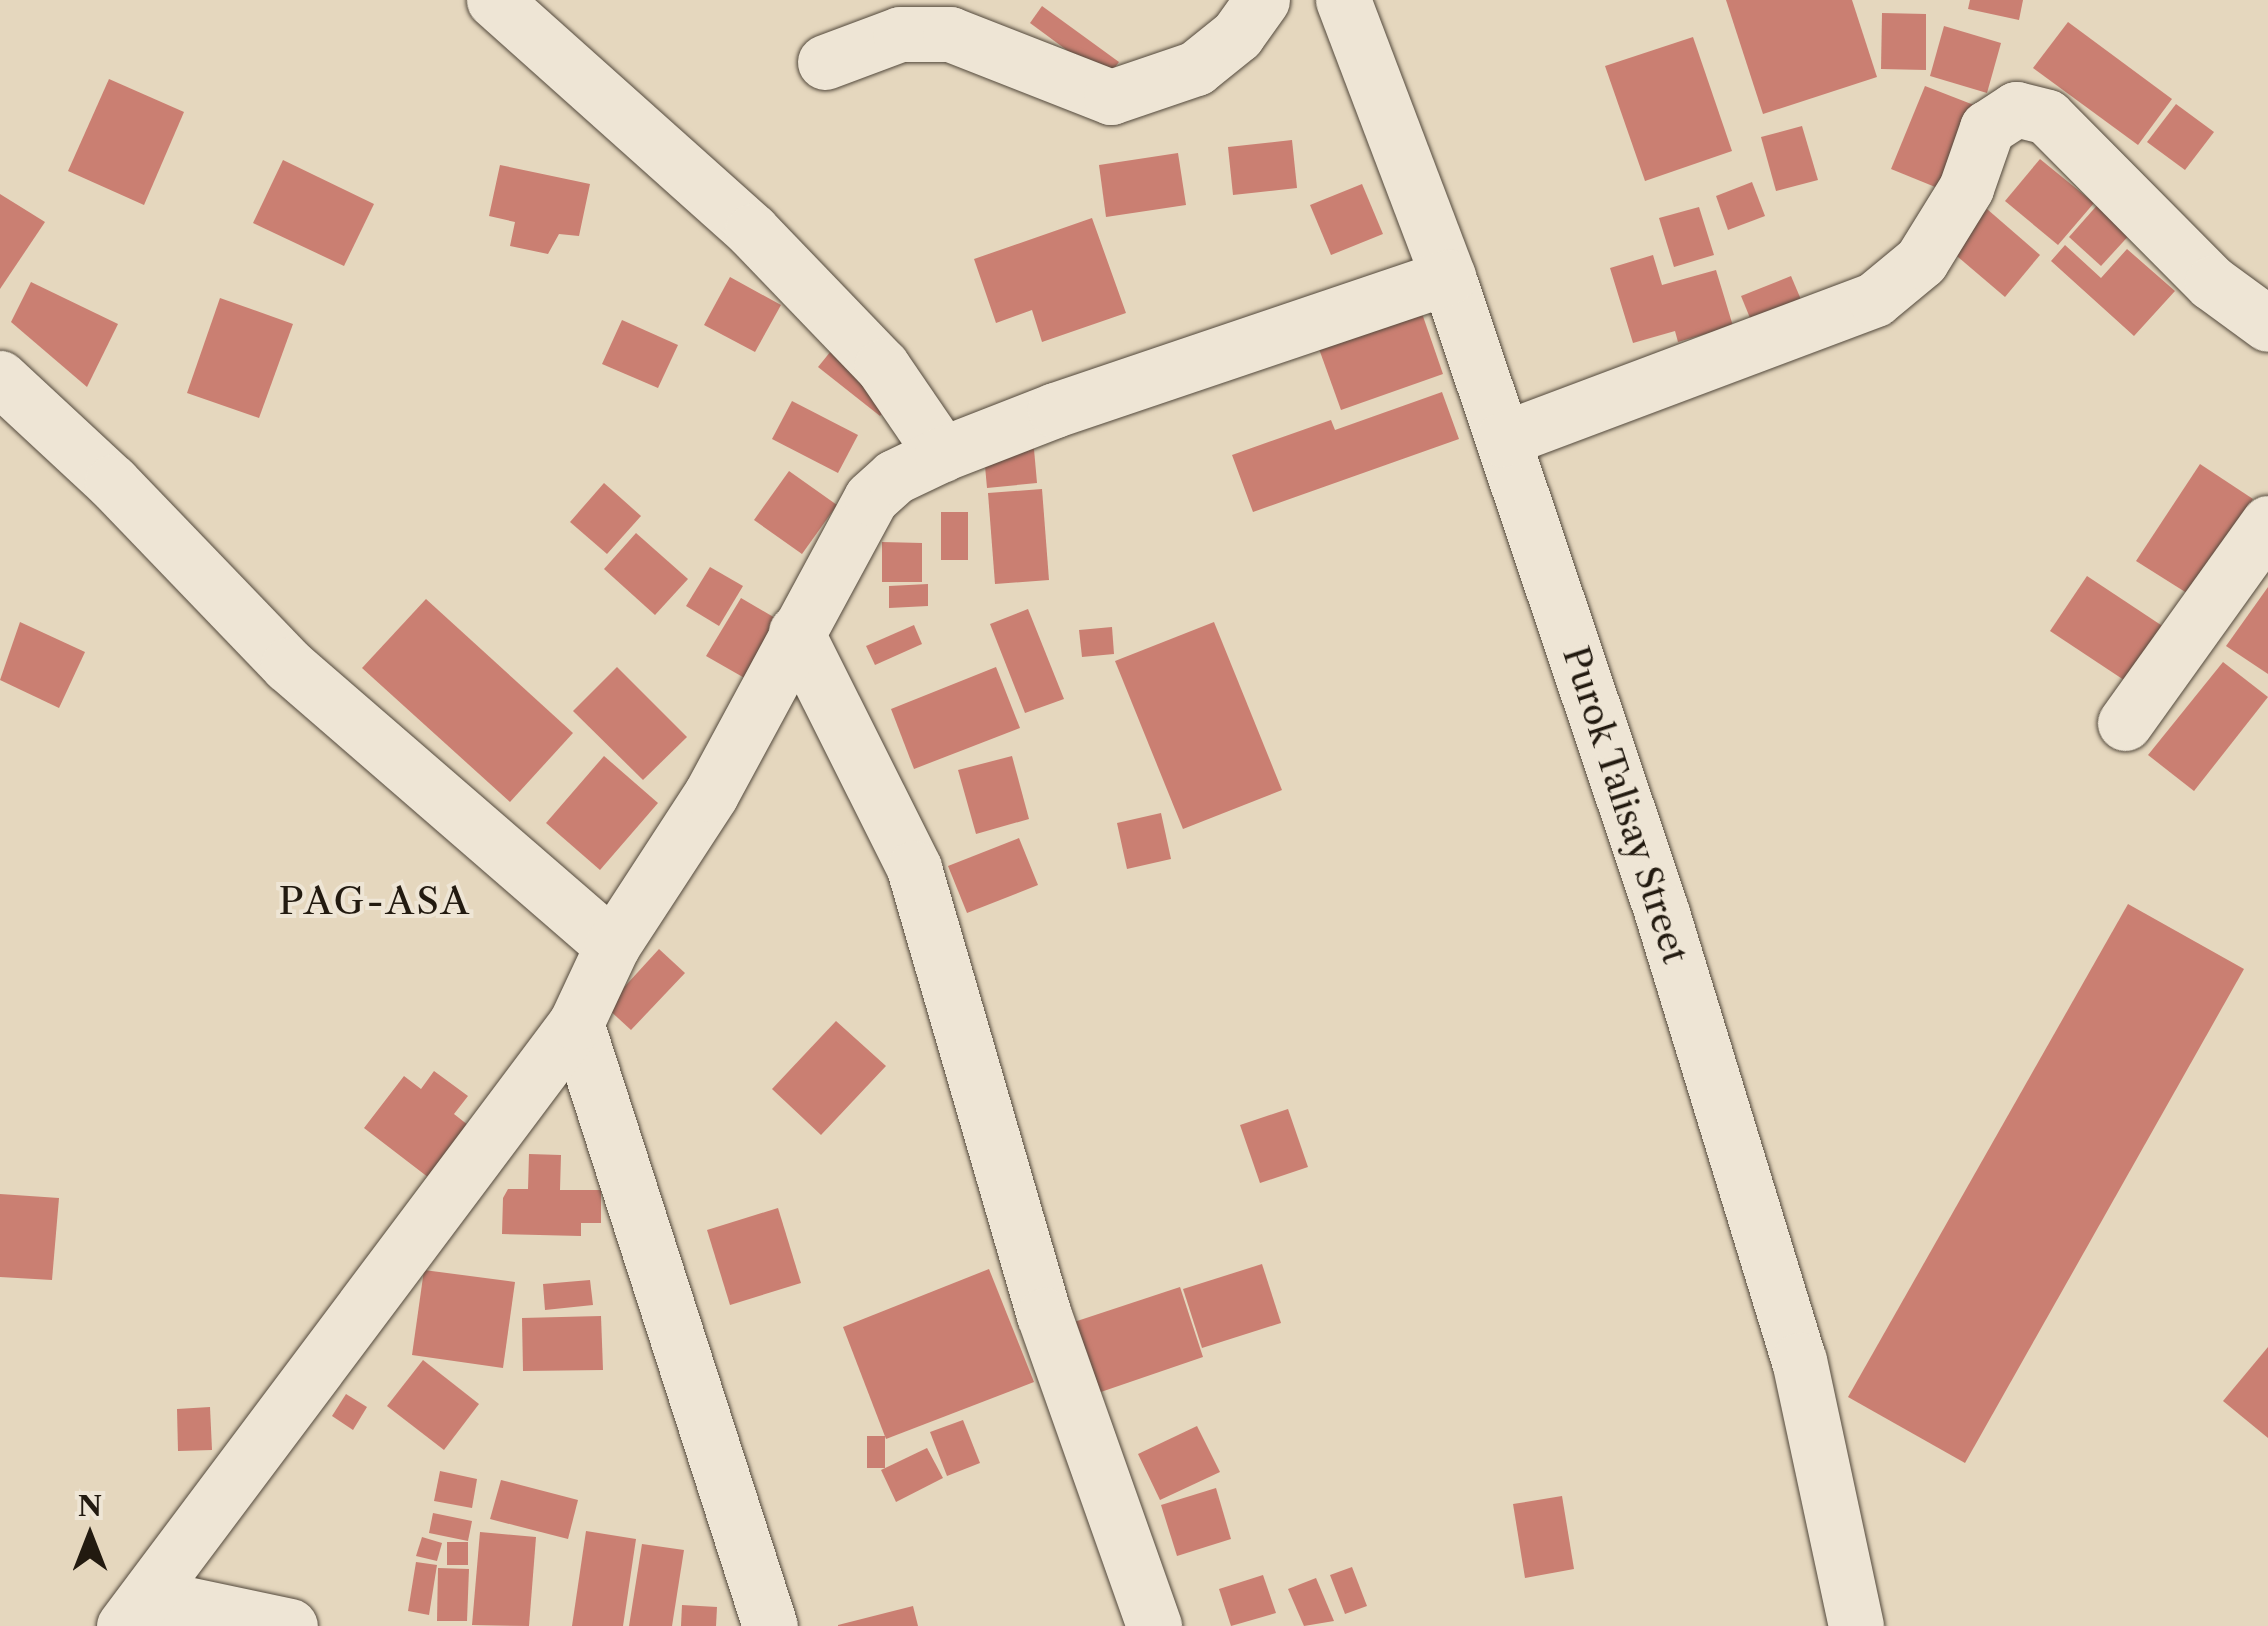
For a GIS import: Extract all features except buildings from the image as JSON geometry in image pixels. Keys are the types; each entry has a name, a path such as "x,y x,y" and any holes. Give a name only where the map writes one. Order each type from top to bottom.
{"street":[{"path":"494,0 752,231 882,366 942,454"},
{"path":"826,62 900,34 950,34 1111,97 1196,68 1237,35 1262,0"},
{"name":"Purok Talisay Street","path":"1340,3 1448,276 1661,910 1799,1360 1856,1626"},
{"path":"1503,439 1875,299 1921,261 1966,188 1986,128 2016,109 2048,117 2212,283 2268,324"},
{"path":"136,1611 576,1023 612,946 710,794 871,498 894,477 942,454 1448,276"},
{"path":"0,378 112,482 288,666 612,946"},
{"path":"2125,722 2268,523"},
{"path":"796,632 914,868 1044,1315 1154,1626"},
{"path":"576,1023 770,1626"},
{"path":"136,1611 290,1626"}],"district":[{"name":"PAG-ASA","path":"375,901"}]}
